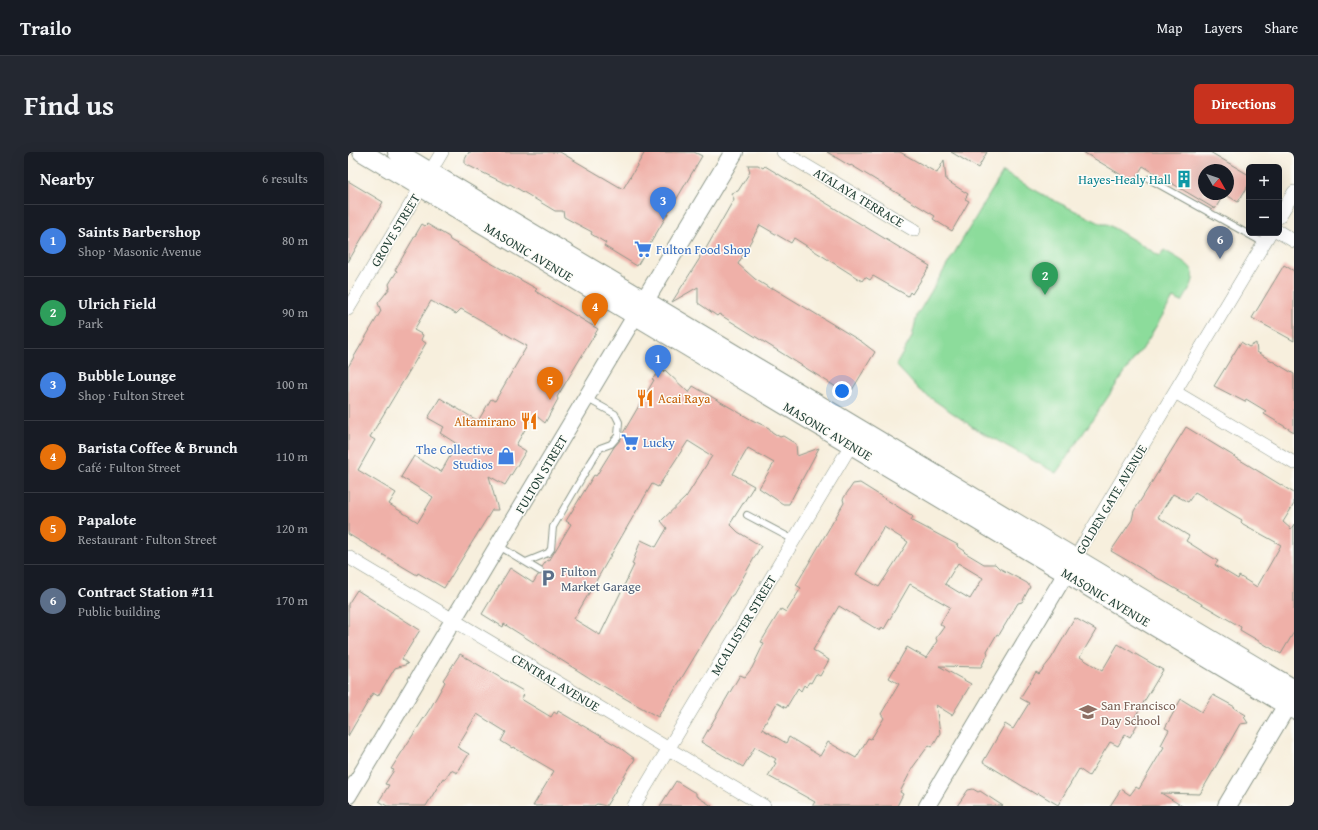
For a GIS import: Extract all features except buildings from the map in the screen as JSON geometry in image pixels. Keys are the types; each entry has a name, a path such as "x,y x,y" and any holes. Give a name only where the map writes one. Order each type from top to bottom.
{"main road":[{"name":"MASONIC AVENUE","path":"362,152 421,187 640,308 1075,558 1294,689"},
{"name":"MASONIC AVENUE","path":"397,152 851,445 1066,573 1292,703"},
{"name":"FULTON STREET","path":"640,308 734,152"},
{"path":"1230,803 1292,703"}],"street":[{"name":"GROVE STREET","path":"348,309 442,152"},
{"name":"ATALAYA TERRACE","path":"783,152 914,230"},
{"path":"1282,212 1294,192"},
{"path":"1282,234 1294,241"},
{"name":"GOLDEN GATE AVENUE","path":"927,806 1267,238"},
{"name":"FULTON STREET","path":"348,796 640,308"},
{"path":"1175,392 1294,462"},
{"name":"MCALLISTER STREET","path":"634,806 851,445"},
{"name":"CENTRAL AVENUE","path":"348,557 764,806"}],"lane":[{"path":"1149,179 1267,238"},
{"path":"526,562 548,553 551,549 553,527 590,462 600,448 611,444 618,436 619,422 615,414 586,398"},
{"path":"747,514 794,540"},
{"path":"498,545 540,571"}],"green space":[{"path":"1003,172 1049,198 1102,224 1107,224 1160,256 1164,250 1182,261 1192,270 1192,282 1182,302 1173,298 1142,350 1138,353 1056,473 976,429 919,390 896,365 912,337 917,315"}],"place":[{"name":"Hayes-Healy Hall","path":"1184,179"},
{"name":"Bubble Lounge","path":"663,220"},
{"name":"Fulton Food Shop","path":"643,249"},
{"name":"Contract Station #11","path":"1220,259"},
{"name":"Ulrich Field","path":"1045,295"},
{"name":"Barista Coffee & Brunch","path":"595,326"},
{"name":"Saints Barbershop","path":"658,378"},
{"name":"Acai Raya","path":"645,398"},
{"name":"Papalote","path":"550,400"},
{"name":"Altamirano","path":"529,421"},
{"name":"Lucky","path":"630,442"},
{"name":"The Collective Studios","path":"506,456"},
{"name":"Fulton Market Garage","path":"548,578"},
{"name":"San Francisco Day School","path":"1088,712"}]}
